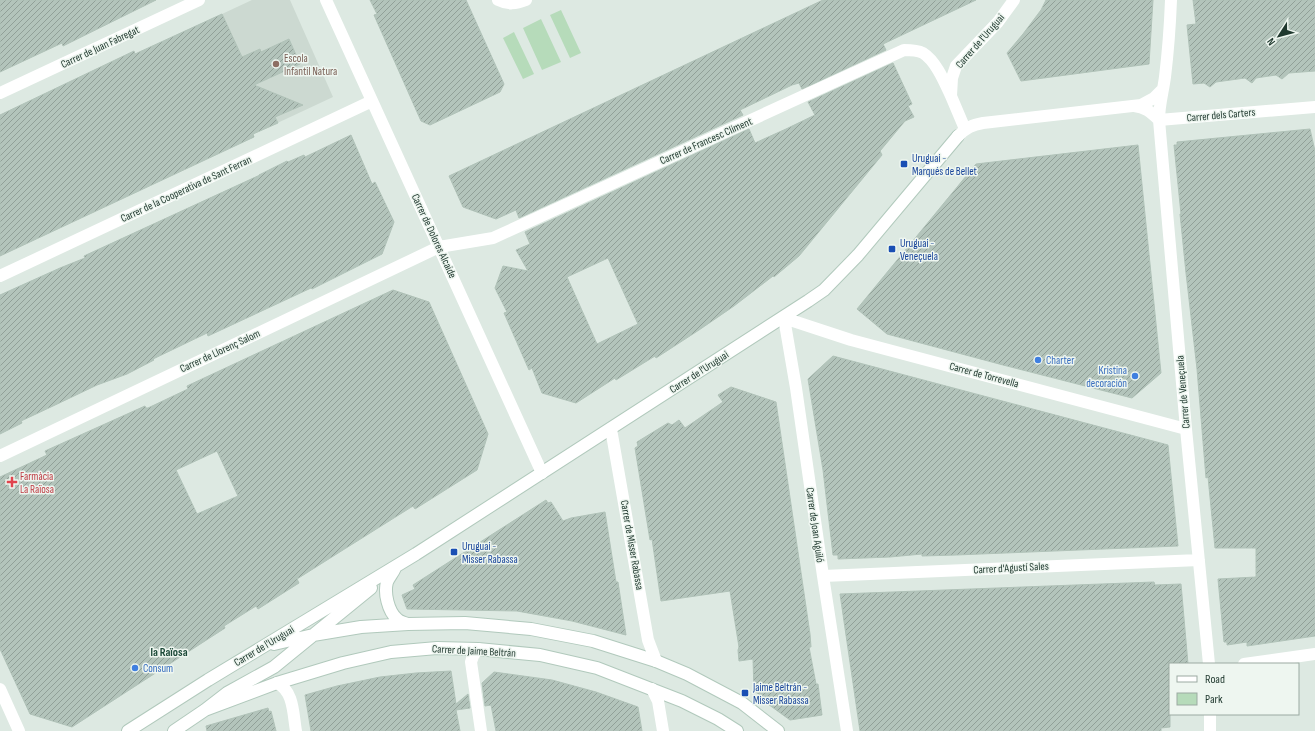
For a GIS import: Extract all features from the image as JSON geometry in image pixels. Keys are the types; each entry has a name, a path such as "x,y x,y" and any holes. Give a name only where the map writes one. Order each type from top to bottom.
{"street":[{"name":"Carrer de Juan Fabregat","path":"0,93 199,0"},
{"name":"Carrer de Dolores Alcaide","path":"326,0 542,473"},
{"path":"498,0 509,4 517,4 526,0"},
{"name":"Carrer de l'Uruguai","path":"128,731 208,680 398,565 784,318 824,290 858,255 961,132 951,96 952,78 956,66 998,22 1014,0"},
{"name":"Carrer de Veneçuela","path":"1171,0 1167,60 1164,88 1159,109 1159,120 1186,428 1209,663"},
{"name":"Carrer de Francesc Climent","path":"439,247 493,238 904,50 914,50 924,54 938,69 951,96"},
{"path":"961,132 973,124 1131,106 1147,102 1154,98 1164,88"},
{"name":"Carrer de la Cooperativa de Sant Ferran","path":"0,276 372,101"},
{"path":"1131,106 1142,107 1159,120"},
{"name":"Carrer dels Carters","path":"1159,120 1315,107"},
{"name":"Carrer de Llorenç Salom","path":"0,456 439,247"},
{"name":"Carrer de Torrevella","path":"784,318 851,340 1186,428"},
{"name":"Carrer de Joan Aguiló","path":"784,318 796,388 846,731"},
{"name":"Carrer de Misser Rabassa","path":"611,429 648,640 656,661"},
{"name":"Carrer d'Agustí Sales","path":"823,576 1199,560"},
{"path":"398,565 387,581 386,590 390,608 396,618 408,624"},
{"name":"Carrer de l'Uruguai","path":"174,731 227,694 274,667 398,565"},
{"path":"263,647 313,635 362,627 408,624 465,623 531,628 593,641 656,661 686,674 742,703 778,731"},
{"name":"Carrer de Jaime Beltrán","path":"205,710 277,683 343,663 391,652 437,648 478,649 540,655 597,668 682,701 718,719 737,731"},
{"path":"478,649 471,662 481,731"},
{"path":"1251,663 1315,654"},
{"path":"277,683 284,686 288,692 291,700 296,731"},
{"path":"0,689 19,731"},
{"path":"652,689 658,701 663,731"},
{"path":"1210,715 1210,731"}],"shaded area":[{"name":"Escola Infantil Natura","path":"252,0 290,0 333,97 256,133 225,68 243,59 222,14"}],"green space":[{"path":"561,10 581,53 570,58 550,15"},
{"path":"541,19 561,62 542,70 523,28"},
{"path":"514,32 534,74 523,79 503,38"}],"building":[{"path":"0,0 156,0 63,46 62,43 0,72"},
{"path":"370,0 466,0 504,84 500,92 430,125 421,121 374,15 377,14"},
{"path":"823,0 976,0 883,44 886,50 802,89 799,83 792,85 740,110 743,115 519,218 516,210 496,219 463,207 449,176"},
{"path":"1046,0 1153,0 1149,64 1021,81 1007,53 1041,10"},
{"path":"1193,0 1315,0 1315,71 1289,73 1282,79 1276,75 1256,78 1252,83 1245,78 1216,82 1210,87 1204,83 1193,84 1187,25 1196,24"},
{"path":"222,14 242,57 260,49 261,52 289,39 300,64 254,85 303,105 275,117 278,123 253,134 254,137 0,256 0,115 134,51 135,54"},
{"path":"893,63 912,104 908,106 914,117 905,121 880,151 882,155 799,256 774,277 773,276 734,306 656,358 655,356 616,380 615,378 576,403 542,393 532,368 529,370 504,313 507,312 495,288 503,266 528,271 516,250 530,244 525,232 749,129 755,143 786,129 815,115 808,102","holes":["608,258 638,324 597,344 567,277"]},
{"path":"1310,129 1315,151 1315,636 1247,646 1247,642 1227,645 1227,642 1224,642 1218,579 1256,577 1256,548 1215,548 1208,477 1206,478 1197,369 1174,145 1177,145 1177,142"},
{"path":"351,135 372,184 375,182 394,222 382,254 312,289 311,288 208,336 207,333 153,359 154,360 127,374 97,385 21,421 22,423 0,434 0,295 85,258 84,256 260,175 287,161 288,162 304,155 305,157"},
{"path":"1138,145 1161,373 1132,398 887,334 857,309 976,164"},
{"path":"393,290 429,302 488,434 477,470 415,509 413,506 297,579 299,583 258,609 256,606 224,626 225,628 72,727 30,714 0,649 0,477 47,455 45,451 145,406 148,408 188,389 187,386","holes":["217,451 238,496 197,514 176,470"]},
{"path":"833,356 1168,445 1178,546 956,555 922,556 922,554 838,559 838,555 833,555 823,470 808,379"},
{"path":"731,387 776,402 810,634 811,647 809,647 816,684 818,684 822,715 790,720 761,699 763,697 754,691 753,659 739,661 739,647 730,591 661,601 652,539 650,540 635,448 638,446 637,442 668,423 672,425 679,420 685,428 723,402 718,395"},
{"path":"546,500 548,503 551,502 563,521 571,518 605,512 626,635 572,621 517,611 407,609 402,595 415,589 413,585"},
{"path":"1154,582 1155,585 1181,584 1188,663 1169,663 1170,727 1161,728 1161,731 860,731 840,594"},
{"path":"451,671 456,704 468,694 470,708 456,710 460,731 311,731 305,695 337,686 380,677"},
{"path":"494,672 552,680 596,692 638,707 642,731 496,731 491,705 485,706 482,683"},
{"path":"268,708 269,712 271,711 276,731 207,731 206,726"}],"place":[{"name":"Escola Infantil Natura","path":"276,64"},
{"name":"Uruguai - Marqués de Bellet","path":"904,164"},
{"name":"Uruguai - Veneçuela","path":"892,249"},
{"name":"Charter","path":"1038,360"},
{"name":"Kristina decoración","path":"1135,376"},
{"name":"Farmàcia La Raïosa","path":"12,482"},
{"name":"Uruguai - Misser Rabassa","path":"454,552"},
{"name":"Consum","path":"135,668"},
{"name":"Jaime Beltrán - Misser Rabassa","path":"745,693"}],"district":[{"name":"la Raïosa","path":"169,652"}]}
